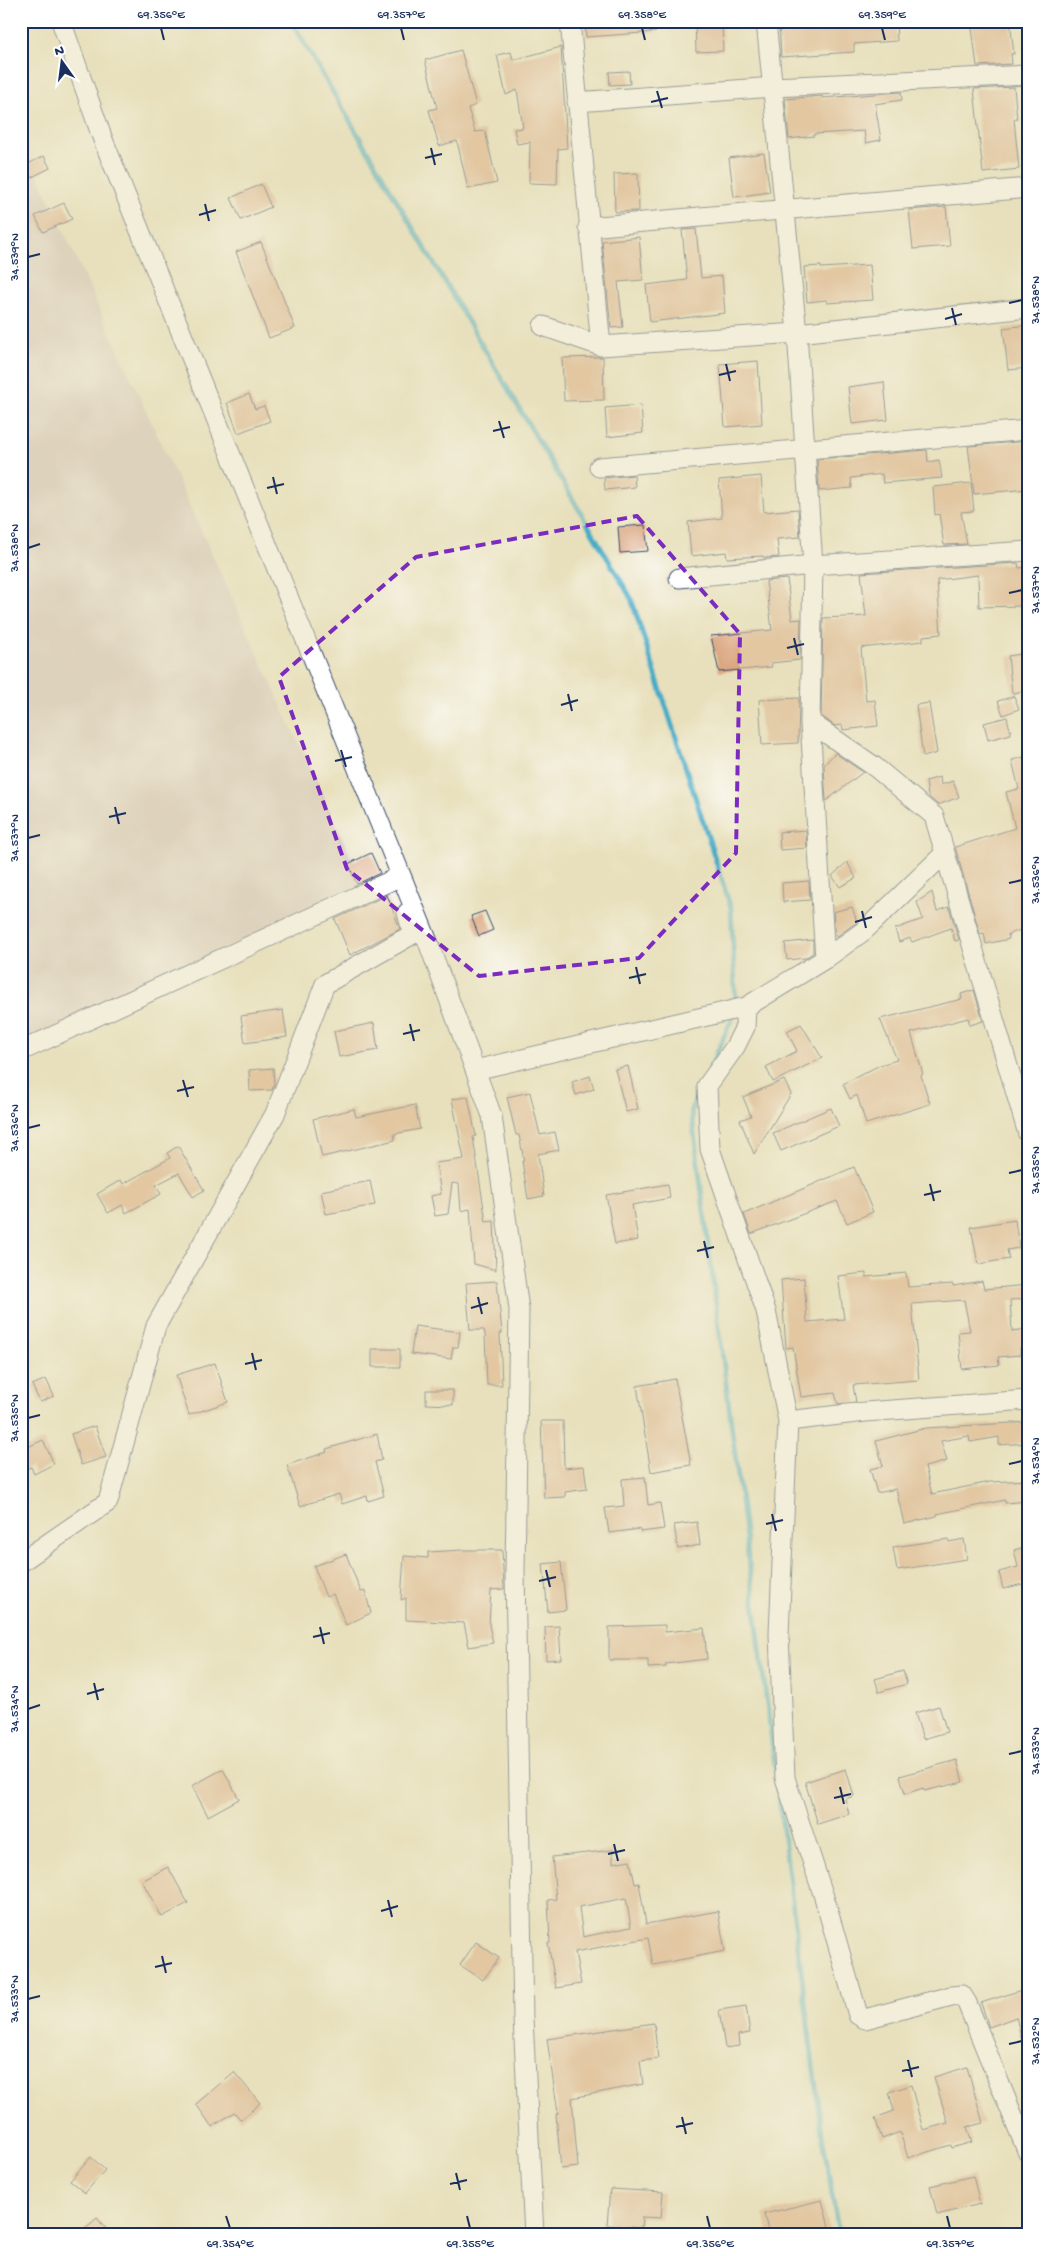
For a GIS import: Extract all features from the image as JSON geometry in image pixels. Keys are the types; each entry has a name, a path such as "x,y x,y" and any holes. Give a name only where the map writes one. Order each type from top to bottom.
{"street":[{"path":"61,21 102,137 399,877 492,1116 519,1309 516,1592 523,2018 534,2235"},
{"path":"570,21 600,346"},
{"path":"766,21 797,333 813,565 810,722 825,959"},
{"path":"577,102 773,87 1028,75"},
{"path":"588,228 1028,188"},
{"path":"543,326 600,346 797,333 1028,308"},
{"path":"600,467 804,451 1028,430"},
{"path":"679,578 813,565 1028,551"},
{"path":"810,722 875,767 934,816 1028,1134"},
{"path":"475,1070 746,1007 825,959 865,930 945,853"},
{"path":"21,1051 399,877"},
{"path":"21,1562 108,1502 156,1326 275,1114 325,984 413,934 399,877"},
{"path":"746,1007 745,1027 735,1047 707,1086 710,1149 766,1311 788,1421 780,1634 785,1778 824,1896 858,2015 865,2020 951,1996 962,1995 968,2003 1028,2153"},
{"path":"788,1421 865,1412 1028,1400"}],"highlighted area":[{"path":"637,516 740,634 736,853 639,958 479,976 347,869 279,677 416,557"}],"shaded area":[{"path":"21,138 363,883 21,1044"}],"building":[{"path":"585,21 656,21 656,32 586,37"},
{"path":"695,21 722,21 723,51 696,52"},
{"path":"896,21 897,41 854,44 854,52 781,57 779,22"},
{"path":"971,21 1010,21 1014,54 1011,54 1012,64 977,66"},
{"path":"561,47 567,148 558,149 557,184 529,183 530,142 517,144 514,129 523,128 517,90 506,95 497,55 511,52 513,60"},
{"path":"461,50 476,105 468,108 475,132 485,131 497,183 468,189 457,141 439,146 429,110 437,108 425,60"},
{"path":"629,71 630,84 610,85 609,72"},
{"path":"1014,87 1017,119 1014,119 1019,169 983,173 974,89"},
{"path":"901,92 902,100 875,104 881,140 866,143 864,131 814,134 814,136 789,139 785,99"},
{"path":"764,153 770,192 734,197 729,158"},
{"path":"44,156 50,168 28,179 22,167"},
{"path":"638,173 639,211 615,212 614,174"},
{"path":"261,184 271,207 241,220 231,198"},
{"path":"64,203 72,219 43,232 35,216"},
{"path":"946,207 950,246 913,249 909,210"},
{"path":"696,229 701,278 722,276 725,313 650,322 646,285 687,280 682,230"},
{"path":"639,237 643,280 618,282 623,327 611,328 602,241"},
{"path":"261,242 295,328 269,338 236,252"},
{"path":"870,265 873,300 827,303 827,300 807,302 804,267 821,266 821,268"},
{"path":"1028,325 1028,368 1008,370 1003,328"},
{"path":"603,357 604,400 564,401 562,358"},
{"path":"758,361 762,424 725,427 720,364"},
{"path":"884,382 888,420 852,424 848,387"},
{"path":"249,394 255,409 264,406 270,421 238,433 227,403"},
{"path":"641,405 643,433 607,437 605,408"},
{"path":"1028,441 1028,489 974,494 968,446"},
{"path":"927,450 928,462 939,460 942,478 883,483 882,474 851,478 852,488 819,491 817,459"},
{"path":"634,475 635,487 605,490 604,478"},
{"path":"761,476 764,512 798,509 800,537 777,539 779,557 727,558 726,552 691,556 688,522 722,518 719,480"},
{"path":"971,483 974,511 961,512 967,544 944,545 939,514 935,515 933,487"},
{"path":"645,525 648,551 620,553 618,527"},
{"path":"1018,563 1019,568 1028,567 1028,590 1020,590 1021,606 979,607 978,575 937,580 941,634 923,636 923,641 861,648 866,701 875,700 878,726 843,730 842,725 835,726 821,716 823,618 866,616 861,573"},
{"path":"787,579 792,620 801,619 800,660 771,663 772,667 719,672 711,636 772,630 766,581"},
{"path":"1028,653 1028,691 1012,693 1008,656"},
{"path":"1014,696 1019,709 1003,715 998,701"},
{"path":"799,698 798,743 762,745 759,700"},
{"path":"929,703 937,753 923,757 916,705"},
{"path":"1007,717 1011,734 988,740 984,723"},
{"path":"835,753 863,772 826,801 824,765"},
{"path":"1028,756 1028,928 1008,934 1009,939 986,944 984,933 980,934 955,847 1015,828 1006,792 1019,789 1012,760"},
{"path":"940,777 941,785 953,781 959,797 938,805 928,796 926,781"},
{"path":"806,830 807,848 780,850 779,832"},
{"path":"371,853 380,873 357,884 348,864"},
{"path":"847,862 856,878 840,887 832,876"},
{"path":"809,881 810,900 783,902 782,883"},
{"path":"932,892 937,911 949,907 959,940 955,941 951,928 912,942 910,938 899,942 895,929 923,919 917,902"},
{"path":"387,895 400,929 350,955 335,919"},
{"path":"852,907 857,922 836,937 833,912"},
{"path":"485,911 493,930 479,936 471,916"},
{"path":"813,940 813,953 805,958 787,960 785,943"},
{"path":"974,990 983,1021 970,1025 968,1018 911,1033 930,1104 866,1124 857,1095 850,1099 843,1084 880,1065 897,1060 880,1019 962,999 961,994"},
{"path":"283,1010 287,1037 245,1043 241,1016"},
{"path":"374,1023 378,1050 339,1057 334,1031"},
{"path":"801,1024 822,1058 773,1082 766,1067 797,1051 787,1031"},
{"path":"628,1066 638,1109 626,1112 615,1069"},
{"path":"273,1068 274,1084 272,1090 250,1091 249,1070"},
{"path":"590,1076 594,1089 576,1095 572,1082"},
{"path":"784,1080 791,1094 754,1154 740,1120 751,1116 743,1097"},
{"path":"530,1092 540,1135 555,1132 559,1150 538,1154 544,1196 528,1199 519,1135 516,1135 507,1097"},
{"path":"468,1097 476,1136 473,1137 486,1222 494,1221 496,1270 474,1264 470,1209 461,1211 459,1184 452,1183 448,1214 435,1216 431,1196 441,1194 436,1163 464,1159 452,1099"},
{"path":"415,1105 420,1129 394,1134 395,1140 322,1157 313,1119 354,1109 356,1117"},
{"path":"831,1108 839,1126 781,1151 773,1133"},
{"path":"178,1146 204,1190 193,1197 179,1173 156,1185 161,1194 126,1213 122,1205 108,1213 97,1194 121,1180 123,1184 170,1158 167,1153"},
{"path":"854,1167 873,1212 847,1223 837,1201 751,1234 744,1214"},
{"path":"370,1181 375,1205 326,1214 321,1191"},
{"path":"668,1184 670,1198 632,1205 638,1240 615,1244 606,1195"},
{"path":"1015,1220 1019,1248 1007,1250 1009,1259 978,1264 971,1227"},
{"path":"866,1273 866,1277 906,1273 908,1287 953,1284 953,1286 982,1281 984,1289 1028,1285 1028,1299 1010,1300 1012,1331 1028,1329 1028,1347 1020,1348 1020,1355 998,1357 999,1365 962,1369 958,1332 970,1331 964,1300 912,1304 919,1380 853,1385 856,1402 838,1404 835,1393 801,1397 793,1347 786,1348 781,1280 804,1278 807,1322 844,1319 838,1276"},
{"path":"497,1281 502,1333 500,1334 502,1385 487,1385 485,1334 484,1330 470,1330 466,1283"},
{"path":"415,1326 460,1332 458,1347 453,1347 451,1359 411,1354"},
{"path":"372,1349 400,1349 400,1367 372,1367"},
{"path":"215,1363 228,1402 189,1415 176,1375"},
{"path":"46,1379 54,1396 40,1402 32,1385"},
{"path":"675,1379 691,1465 651,1472 637,1386"},
{"path":"426,1390 453,1390 453,1405 426,1404"},
{"path":"541,1421 563,1421 564,1468 584,1466 587,1489 565,1492 565,1497 544,1498"},
{"path":"1028,1422 1028,1443 999,1445 999,1437 970,1442 969,1436 941,1441 947,1461 925,1467 932,1494 990,1482 1028,1480 1028,1501 1005,1503 1005,1500 937,1514 937,1516 904,1524 896,1489 877,1493 870,1469 883,1466 876,1441 926,1428"},
{"path":"95,1426 106,1457 81,1465 71,1434"},
{"path":"377,1434 382,1460 375,1462 384,1496 368,1501 367,1496 342,1504 339,1494 300,1506 287,1465 327,1452 326,1449"},
{"path":"43,1440 54,1464 34,1474 31,1467 21,1471 21,1450"},
{"path":"645,1477 648,1505 660,1503 664,1529 640,1532 640,1529 609,1533 605,1508 624,1506 622,1479"},
{"path":"697,1522 700,1545 678,1549 674,1525"},
{"path":"949,1539 949,1542 964,1539 967,1559 897,1570 893,1547"},
{"path":"1028,1546 1028,1586 1023,1586 1022,1584 1003,1589 999,1572 1018,1567 1014,1550"},
{"path":"502,1550 504,1589 491,1590 489,1625 493,1643 469,1647 464,1623 406,1620 406,1598 401,1600 404,1556 428,1558 428,1552"},
{"path":"346,1554 361,1592 365,1591 371,1613 346,1625 333,1594 326,1597 314,1566"},
{"path":"561,1562 566,1610 548,1612 543,1564"},
{"path":"665,1625 665,1632 704,1628 707,1659 666,1664 666,1667 648,1668 648,1660 609,1660 609,1627"},
{"path":"559,1626 561,1659 546,1660 545,1627"},
{"path":"903,1671 907,1684 879,1692 875,1679"},
{"path":"939,1706 947,1732 923,1739 915,1713"},
{"path":"957,1760 963,1782 924,1791 923,1788 905,1794 900,1776"},
{"path":"223,1769 239,1799 208,1816 192,1786"},
{"path":"846,1769 854,1796 845,1799 849,1814 818,1824 805,1782"},
{"path":"613,1850 613,1863 630,1860 635,1884 639,1883 646,1924 718,1911 725,1951 653,1965 648,1938 575,1952 581,1984 556,1988 548,1943 550,1943 548,1900 556,1899 552,1857","holes":["626,1898 631,1927 583,1937 579,1907"]},
{"path":"168,1867 188,1903 162,1917 142,1881"},
{"path":"476,1942 499,1958 483,1980 460,1965"},
{"path":"1028,1988 1028,2044 1023,2044 1016,2017 989,2027 981,2003"},
{"path":"746,2006 750,2033 738,2035 739,2046 725,2048 719,2010"},
{"path":"654,2023 658,2059 640,2061 643,2084 572,2098 578,2167 561,2169 556,2114 558,2113 547,2039"},
{"path":"967,2067 983,2123 967,2127 972,2142 952,2148 951,2145 908,2158 900,2132 882,2139 875,2118 894,2111 889,2092 911,2085 923,2130 948,2123 934,2077"},
{"path":"234,2072 260,2103 241,2120 234,2112 212,2127 196,2104"},
{"path":"91,2157 105,2170 85,2193 70,2181"},
{"path":"973,2176 980,2204 937,2215 930,2186"},
{"path":"610,2189 663,2192 661,2218 642,2217 641,2228 607,2225"},
{"path":"822,2200 831,2235 769,2235 764,2214"},
{"path":"97,2218 111,2235 77,2235"}],"waterway":[{"path":"291,21 631,598 731,908 736,1006"},
{"path":"710,1068 734,1014"},
{"path":"700,1089 691,1109 821,2127 839,2235"}]}
